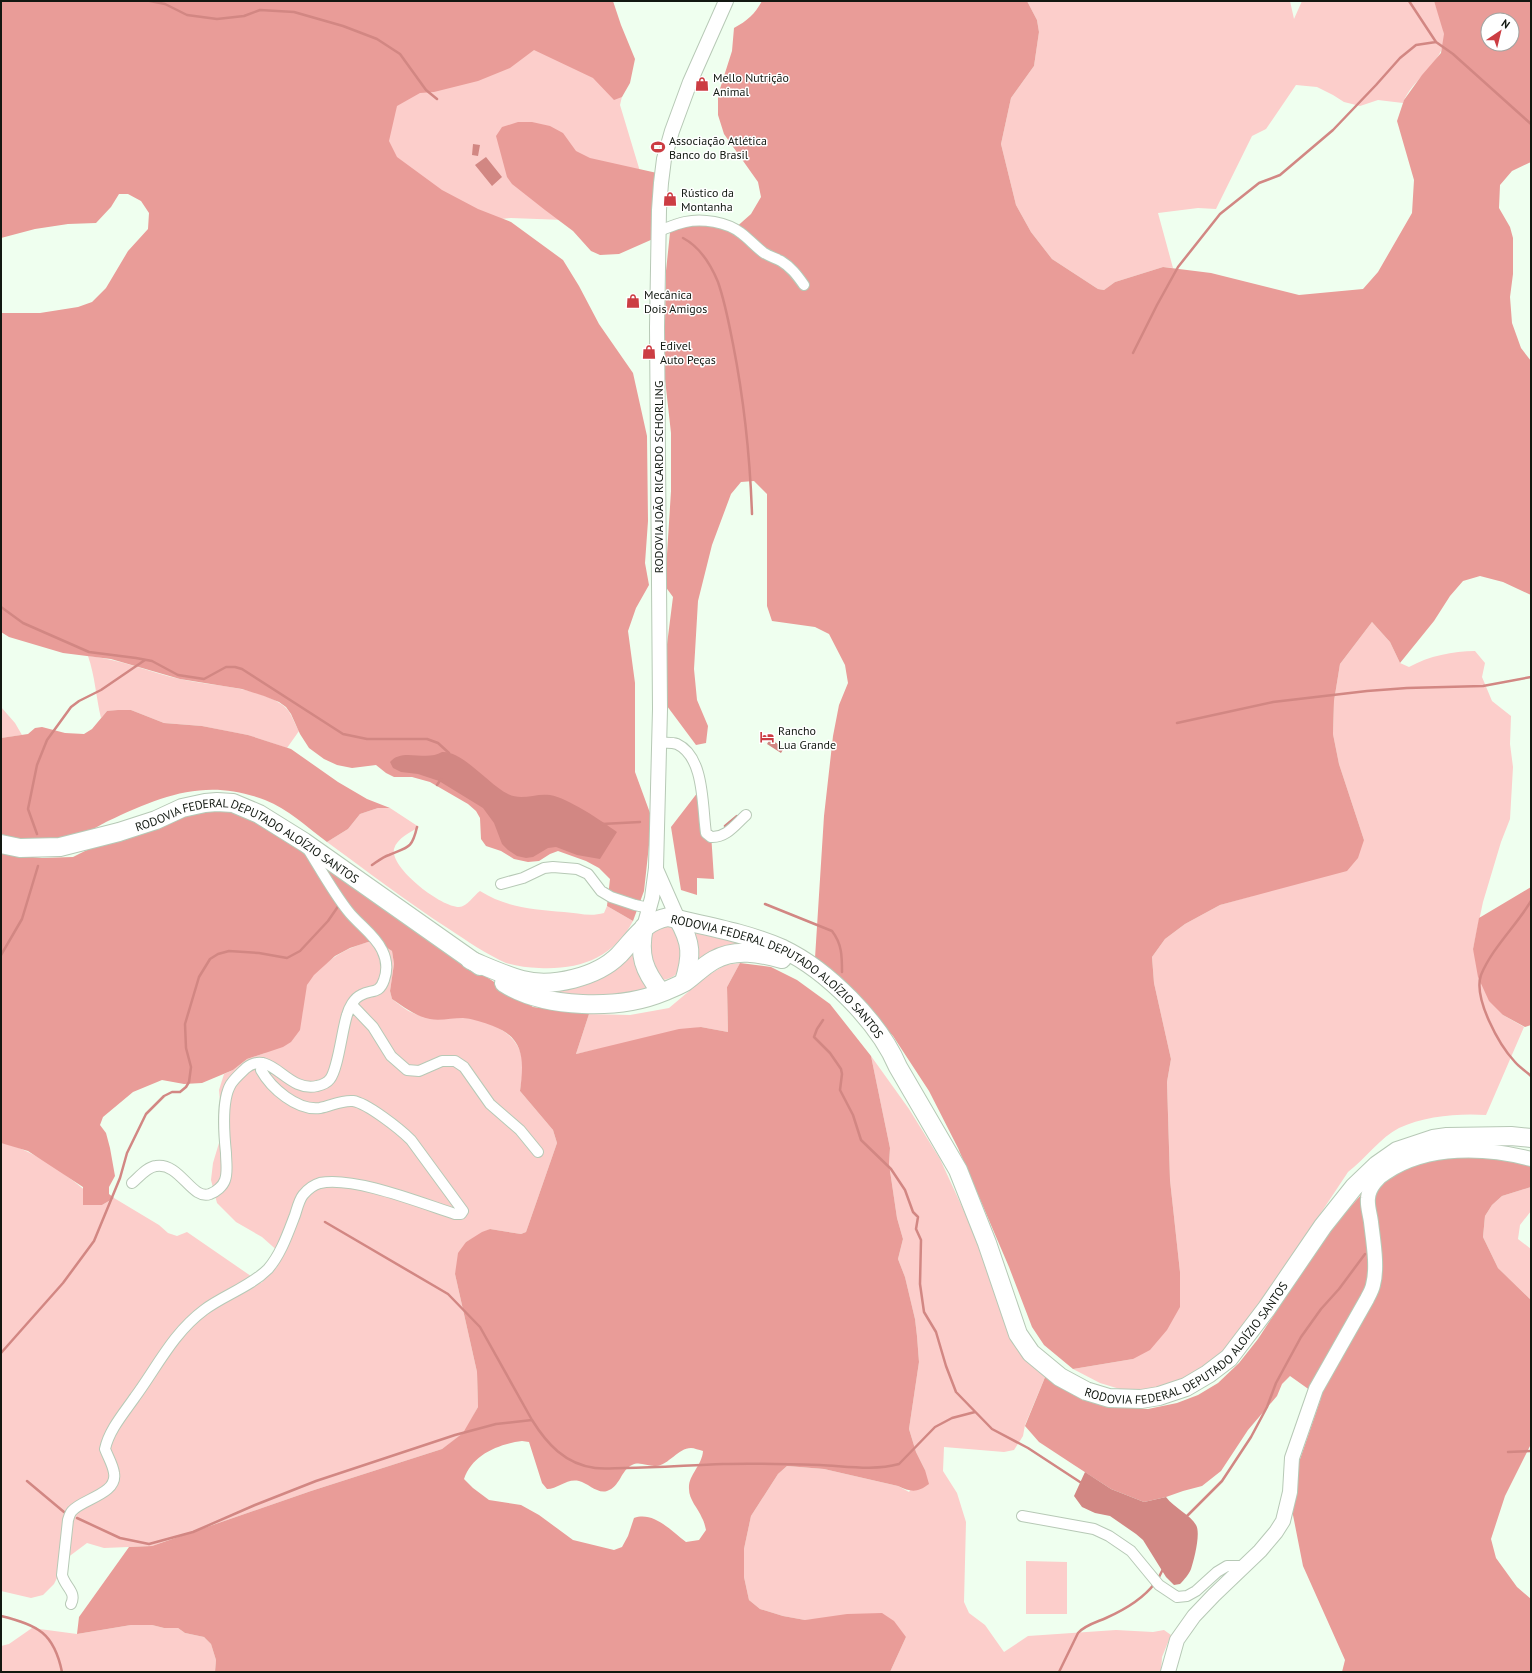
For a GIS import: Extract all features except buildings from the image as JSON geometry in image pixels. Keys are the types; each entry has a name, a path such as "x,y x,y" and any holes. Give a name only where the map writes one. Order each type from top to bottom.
{"highway":[{"name":"RODOVIA FEDERAL DEPUTADO ALOÍZIO SANTOS","path":"1,844 20,848 60,847 118,832 156,820 182,808 205,802 234,804 259,814 304,842 507,985 537,998 572,1003 607,1005 639,1000 684,982 715,959 738,952 761,953 785,960 801,967 842,1000 898,1067"},
{"name":"RODOVIA FEDERAL DEPUTADO ALOÍZIO SANTOS","path":"470,960 523,980 556,982 572,980 597,971 617,956 644,927 656,919 668,917 750,937 783,949 801,960 829,981 859,1009 879,1032 891,1052 898,1067 958,1170 987,1242 1018,1334 1031,1353 1060,1377 1086,1391 1109,1398 1141,1399 1159,1396 1186,1387 1208,1374 1229,1358 1267,1308 1323,1226 1354,1188 1377,1166 1397,1152 1433,1139 1447,1137 1511,1136 1531,1138"},
{"path":"678,919 686,932 690,947 690,960 684,982"},
{"path":"644,927 642,944 646,971 661,992"}],"main road":[{"name":"RODOVIA JOÃO RICARDO SCHORLING","path":"644,927 650,908 656,868 659,743 657,334 662,171 672,131 690,82 726,1"},
{"name":"RODOVIA JOÃO RICARDO SCHORLING","path":"656,868 678,919"},
{"path":"1168,1672 1177,1640 1186,1628 1214,1595 1268,1543 1283,1520 1290,1492 1292,1458 1316,1389 1374,1285 1375,1254 1368,1205 1370,1190 1382,1175 1397,1165 1428,1154 1458,1151 1505,1153 1531,1159"}],"street":[{"path":"659,231 685,221 716,222 730,227 740,232 766,254 790,267 804,285"},
{"path":"659,743 670,742 678,745 685,750 693,760 699,773 706,832 711,837 719,837 725,834 746,815"},
{"path":"132,1183 144,1172 156,1166 166,1166 176,1172 197,1192 203,1195 210,1194 220,1187 225,1182 227,1173 224,1133 226,1099 230,1084 239,1074 258,1062 267,1063 292,1082 302,1086 313,1087 330,1081 336,1067 341,1038 348,1013 354,1000 361,994 372,993 380,988 387,973 387,961 382,949 348,912 304,842"},
{"path":"501,884 523,878 544,868 553,867 577,869 588,874 601,891 611,897 635,906 650,908"},
{"path":"352,1005 373,1027 391,1056 407,1070 419,1071 442,1061 449,1060 455,1061 464,1067 490,1104 520,1130 538,1152"},
{"path":"71,1604 74,1599 73,1594 64,1583 62,1575 68,1520 72,1511 110,1488 115,1474 105,1450 111,1433 160,1359 186,1324 206,1308 256,1279 275,1260 302,1196 310,1188 319,1183 349,1183 370,1187 455,1214 461,1214 463,1211 411,1140 400,1130 362,1104 353,1101 320,1108 308,1108 296,1104 284,1095 264,1075 261,1070 262,1063"},
{"path":"1022,1516 1094,1529 1109,1536 1131,1551 1159,1585 1177,1597 1187,1596 1196,1591 1217,1572 1227,1566 1245,1566"}],"shaded area":[{"path":"1,1 613,1 635,59 630,83 622,97 614,100 593,78 534,50 510,68 478,81 434,92 420,93 397,106 389,141 397,157 442,190 478,209 511,222 563,260 599,324 633,373 647,436 648,521 645,563 649,585 636,608 628,631 635,683 635,772 650,813 650,836 644,891 633,921 607,906 610,879 599,868 586,861 558,851 539,861 528,862 514,859 501,851 486,846 481,839 480,818 476,811 468,804 430,782 412,777 394,777 376,765 352,768 337,765 324,759 309,748 300,734 291,714 286,707 279,702 242,689 180,679 111,659 63,653 9,637 1,632 1,313 40,313 78,307 92,302 106,288 128,251 148,229 149,213 141,201 128,194 119,194 111,207 96,223 68,224 35,229 1,238"},
{"path":"762,1 1027,1 1037,20 1039,32 1034,66 1011,98 1001,144 1016,205 1031,232 1052,259 1098,289 1104,290 1115,282 1163,267 1211,273 1299,295 1363,289 1378,272 1412,213 1414,180 1397,121 1404,100 1422,75 1441,53 1444,34 1434,1 1531,1 1531,162 1512,171 1500,185 1499,208 1510,227 1513,238 1513,274 1510,297 1512,323 1521,348 1531,361 1531,595 1503,582 1480,576 1463,581 1450,596 1434,621 1400,663 1390,642 1372,622 1340,664 1334,701 1333,734 1339,764 1364,840 1358,858 1347,871 1220,905 1185,924 1165,939 1152,957 1154,983 1171,1059 1167,1082 1170,1180 1180,1272 1180,1307 1167,1330 1150,1350 1133,1359 1073,1369 1044,1345 1032,1327 1009,1267 958,1148 929,1091 893,1036 844,982 815,958 824,816 833,736 839,705 848,683 845,665 829,634 815,627 772,621 767,606 767,494 754,481 741,482 731,494 712,545 698,601 694,669 697,700 708,726 706,743 696,745 667,706 664,668 673,597 665,586 671,491 671,433 664,370 666,271 671,223 673,220 688,216 733,230 751,214 761,197 758,182 724,134 718,115 718,95 732,51 734,28 743,23 756,10"},
{"path":"1027,1 1290,1 1294,19 1302,1 1434,1 1444,34 1440,53 1407,94 1403,103 1378,100 1360,106 1344,102 1317,87 1296,85 1266,129 1252,136 1216,209 1198,208 1158,213 1173,268 1163,267 1115,282 1104,290 1098,289 1052,259 1031,232 1016,205 1001,144 1011,98 1034,66 1039,32 1037,20"},
{"path":"468,11 629,66 620,105 642,178 643,223 511,218 457,224 408,214 355,72"},
{"path":"518,122 532,122 550,126 563,133 576,151 590,158 657,173 653,239 619,254 600,255 591,251 573,231 512,184 507,177 496,136 502,127"},
{"path":"473,144 480,145 478,156 472,155"},
{"path":"486,157 502,177 492,186 475,165"},
{"path":"1372,622 1390,642 1400,663 1409,667 1441,655 1475,651 1485,663 1482,677 1492,701 1511,716 1510,744 1513,767 1510,819 1501,842 1483,902 1473,949 1503,1015 1524,1027 1486,1115 1465,1114 1442,1116 1419,1121 1399,1128 1379,1142 1348,1172 1244,1329 1208,1369 1147,1393 1123,1390 1100,1383 1073,1369 1133,1359 1180,1272 1170,1180 1167,1082 1171,1059 1154,983 1152,957 1165,939 1185,924 1220,905 1252,896 1364,840 1339,764 1333,734 1334,701 1340,664"},
{"path":"88,656 112,660 180,679 232,687 258,693 284,706 290,713 299,731 287,748 248,735 202,726 164,723 131,710 107,711 101,718"},
{"path":"1,707 15,723 22,735 1,738"},
{"path":"131,710 164,723 202,726 248,735 291,749 338,782 367,799 390,808 378,808 360,814 348,829 327,842 282,808 265,800 243,793 223,790 203,790 184,792 165,797 128,812 67,841 50,842 17,838 1,834 1,738 28,734 35,728 42,727 65,733 84,734 92,729 107,711"},
{"path":"770,739 784,748 781,753 767,744"},
{"path":"442,752 458,756 508,794 518,797 550,795 566,800 585,810 617,832 600,859 577,855 556,847 548,848 533,857 526,858 517,856 502,844 494,823 483,808 439,781 418,774 401,772 393,768 390,762 401,756 429,756"},
{"path":"698,792 711,833 714,879 697,878 697,895 681,890 671,827"},
{"path":"211,806 259,816 468,965 533,1007 589,1014 576,1054 679,1029 701,1027 728,1032 727,987 740,963 771,967 797,980 830,1004 871,1056 890,1148 889,1164 897,1218 903,1239 898,1259 905,1277 915,1319 919,1362 909,1429 916,1452 925,1470 929,1484 914,1491 824,1469 787,1466 778,1474 751,1516 744,1549 744,1577 749,1600 760,1609 783,1616 805,1620 847,1614 882,1613 894,1621 906,1637 890,1672 215,1672 216,1660 211,1644 204,1637 185,1633 178,1628 164,1628 152,1625 131,1625 77,1634 79,1617 129,1547 152,1546 311,1491 442,1449 463,1433 478,1407 477,1372 455,1274 458,1253 466,1242 490,1229 521,1234 526,1232 557,1143 553,1130 520,1091 522,1060 517,1044 511,1037 504,1031 478,1021 463,1018 438,1020 430,1019 419,1016 405,1008 392,999 390,991 394,964 392,951 378,942 368,942 350,948 335,956 314,975 307,985 300,1030 291,1042 283,1047 247,1059 233,1070 202,1083 184,1084 162,1080 133,1092 103,1117 100,1125 106,1133 115,1176 109,1187 109,1194 114,1198 102,1205 83,1205 83,1187 28,1151 1,1143 1,852 13,855 42,858 73,857 105,841","holes":["522,1441 529,1442 542,1483 547,1489 551,1489 575,1480 603,1492 615,1486 628,1467 632,1465 641,1464 656,1466 665,1463 686,1449 692,1448 703,1451 689,1484 689,1493 703,1519 706,1530 699,1540 686,1542 662,1523 648,1517 634,1518 628,1536 622,1547 614,1550 573,1540 539,1515 521,1505 489,1500 464,1479 473,1463 487,1452 504,1445"]},
{"path":"378,808 390,808 419,827 398,842 394,849 395,857 408,876 429,894 441,901 459,907 468,903 480,891 500,901 520,907 542,910 594,915 604,913 607,906 633,921 625,934 616,944 605,953 581,964 568,967 531,968 506,963 491,956 433,919 327,842 348,829 360,814"},
{"path":"1531,887 1531,1025 1525,1027 1503,1015 1489,1001 1478,977 1473,949 1479,918"},
{"path":"669,925 679,930 685,965 672,977 662,980 651,969 649,938 659,927"},
{"path":"690,927 783,955 694,965"},
{"path":"638,940 651,992 576,998 526,986 576,984"},
{"path":"368,942 378,942 392,951 394,964 390,991 392,999 405,1009 425,1017 465,1018 486,1022 495,1026 512,1038 521,1055 523,1066 520,1091 553,1130 557,1143 526,1232 521,1234 490,1229 466,1242 455,1274 477,1372 478,1407 464,1433 442,1449 311,1491 152,1546 104,1548 87,1543 67,1558 54,1584 43,1595 31,1598 1,1591 1,1143 27,1151 41,1159 68,1177 102,1205 114,1198 159,1225 168,1233 177,1236 187,1232 261,1283 277,1267 280,1253 262,1237 236,1222 217,1203 211,1180 213,1163 219,1143 221,1112 219,1090 224,1074 233,1070 247,1059 265,1053 302,1016 303,1000 306,989 309,981 316,972 342,952"},
{"path":"740,963 727,987 728,1032 701,1027 576,1054 589,1014 630,1015 669,1008 707,976 725,965"},
{"path":"871,1056 909,1109 940,1159 993,1274 1048,1370 1025,1425 1023,1436 1014,1450 1004,1452 944,1447 943,1471 957,1493 966,1522 964,1602 969,1613 985,1625 1004,1652 1028,1636 1116,1630 1153,1632 1164,1630 1171,1635 1162,1657 1161,1672 890,1672 906,1637 825,1619 805,1620 783,1616 760,1609 749,1600 744,1577 744,1549 751,1516 778,1474 787,1466 824,1469 898,1486 909,1492 925,1470 916,1452 909,1429 919,1362 917,1336 915,1319 905,1277 898,1259 903,1239 897,1218 889,1164 890,1148"},
{"path":"1481,1149 1531,1154 1531,1187 1502,1196 1492,1205 1485,1216 1483,1237 1498,1268 1531,1300 1531,1444 1505,1496 1491,1539 1496,1558 1517,1587 1531,1599 1531,1672 1342,1672 1345,1660 1303,1566 1292,1510 1299,1462 1321,1398 1290,1376 1282,1384 1277,1396 1248,1430 1221,1471 1202,1486 1144,1502 1111,1489 1039,1442 1025,1426 1048,1370 1119,1407 1148,1409 1177,1403 1198,1395 1218,1383 1239,1363 1258,1339 1328,1232 1381,1174 1398,1166"},
{"path":"1531,1187 1531,1211 1520,1225 1518,1239 1531,1249 1531,1300 1498,1268 1483,1237 1485,1216 1492,1205 1502,1196"},
{"path":"1085,1472 1111,1489 1144,1502 1166,1497 1173,1505 1194,1521 1198,1534 1195,1553 1190,1571 1180,1584 1174,1585 1166,1577 1143,1540 1136,1534 1110,1516 1095,1513 1082,1507 1074,1496"},
{"path":"1026,1561 1067,1562 1067,1614 1026,1614"},
{"path":"131,1625 152,1625 164,1628 178,1628 185,1633 204,1637 211,1644 216,1660 215,1672 1,1672 1,1646 9,1644 32,1628 77,1634"}],"waterway":[{"path":"150,1 165,4 187,15 217,19 244,16 260,10 294,12 343,26 377,39 400,54 426,90 437,99"},
{"path":"1409,1 1436,42 1453,54 1531,124"},
{"path":"1133,353 1178,267 1220,214 1259,183 1280,175 1333,130 1400,58 1416,45 1436,42"},
{"path":"683,238 700,251 712,269 718,282 725,305 737,365 743,407 750,471 752,514"},
{"path":"1,607 23,623 89,652 152,661 178,675 204,679 226,667 242,669 343,734 367,739 427,739 438,743 449,753"},
{"path":"37,834 28,809 37,765 47,740 71,707 79,701 101,690 145,660"},
{"path":"1177,723 1273,702 1367,691 1407,688 1483,686 1531,677"},
{"path":"437,785 441,779"},
{"path":"725,826 737,816"},
{"path":"602,824 640,822"},
{"path":"372,865 408,846 413,840 417,827"},
{"path":"1,955 22,919 38,866"},
{"path":"1531,901 1491,956 1481,975 1480,985 1484,1008 1495,1033 1518,1066 1531,1076"},
{"path":"765,904 832,931 840,945 842,972"},
{"path":"1,1353 63,1283 94,1241 120,1178 127,1153 146,1114 164,1096 172,1092 180,1092 189,1082 191,1067 186,1048 185,1024 199,977 210,959 218,954 229,951 259,953 287,958 300,951 328,921 339,905"},
{"path":"823,1020 814,1037 830,1053 841,1069 842,1074 840,1090 853,1115 861,1140 891,1169 905,1190 913,1212 918,1217 916,1229 921,1240 920,1284 924,1312 936,1332 946,1366 956,1392 992,1429 1028,1448 1083,1484"},
{"path":"325,1222 448,1294 480,1327 532,1420 544,1437 558,1452 584,1466 595,1468 650,1468 711,1464 784,1464 860,1468 889,1466 899,1464 935,1427 952,1418 975,1412"},
{"path":"1186,1517 1222,1481 1251,1437 1267,1407 1276,1383 1301,1337 1321,1309 1339,1289 1365,1254"},
{"path":"77,1518 120,1538 149,1544 193,1532 316,1481 455,1435 496,1424 532,1420"},
{"path":"1508,1452 1531,1451"},
{"path":"27,1481 64,1512"},
{"path":"1158,1579 1163,1569"},
{"path":"1059,1672 1078,1633 1081,1630 1133,1604 1155,1583"},
{"path":"1,1616 25,1623 42,1633 54,1648 59,1659 62,1672"}],"place":[{"name":"Mello Nutrição Animal","path":"702,84"},
{"name":"Associação Atlética Banco do Brasil","path":"658,147"},
{"name":"Rústico da Montanha","path":"670,199"},
{"name":"Mecânica Dois Amigos","path":"633,301"},
{"name":"Edivel Auto Peças","path":"649,352"},
{"name":"Rancho Lua Grande","path":"767,737"}]}
